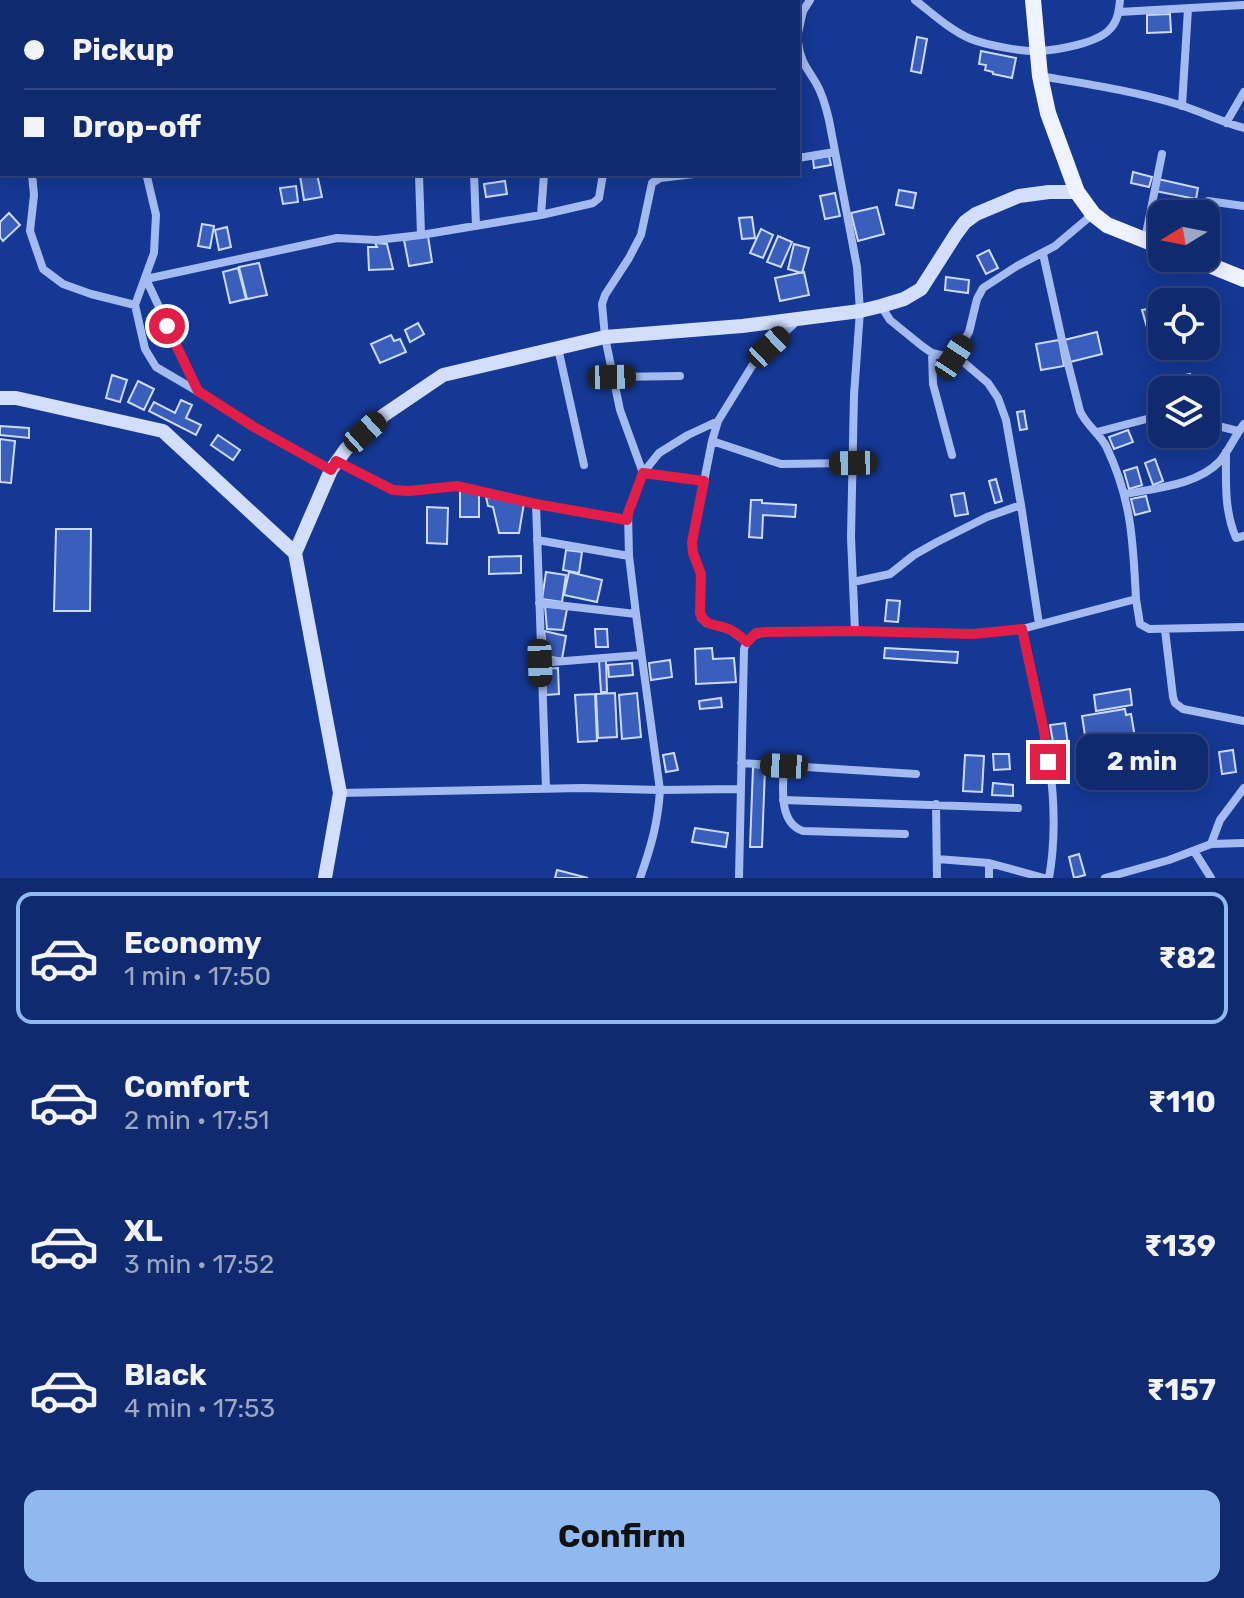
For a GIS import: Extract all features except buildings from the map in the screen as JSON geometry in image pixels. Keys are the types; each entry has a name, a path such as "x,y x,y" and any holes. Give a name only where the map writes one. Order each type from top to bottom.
{"main road":[{"path":"1033,0 1037,52 1048,113 1077,192 1093,214 1107,225 1148,241"},
{"path":"325,878 340,793 295,553 334,465 346,449 384,415 443,375 605,337 799,319 860,311 904,299 921,289 956,234 976,214 1019,196 1077,192"},
{"path":"1220,269 1244,279"},
{"path":"0,398 16,398 163,431 295,553"}],"street":[{"path":"800,24 810,0"},
{"path":"915,0 967,37 988,44 1037,52 1077,45 1102,36 1113,26 1120,0"},
{"path":"1119,12 1244,5"},
{"path":"1182,106 1188,9"},
{"path":"800,59 824,99 857,267 860,311 854,395 851,537 855,631"},
{"path":"1041,80 1139,94 1244,128"},
{"path":"1226,123 1244,92"},
{"path":"800,158 835,152"},
{"path":"1145,240 1162,154"},
{"path":"32,176 34,195 30,231 43,269 63,284 135,305"},
{"path":"146,176 156,215 154,253 135,305 145,349 156,367 254,427 393,490 457,486 627,520"},
{"path":"419,176 421,235"},
{"path":"474,176 476,226"},
{"path":"541,215 544,176"},
{"path":"146,279 337,238 377,240 541,215 596,202 601,193 603,176"},
{"path":"643,473 626,431 612,377 603,299 641,235 652,183 660,178 677,176"},
{"path":"1220,202 1244,206"},
{"path":"954,357 969,332 980,292 1017,266 1043,254 1093,214"},
{"path":"1043,254 1082,417 1097,432 1108,450 1126,494 1140,624 1149,629 1165,630 1244,627"},
{"path":"146,279 198,391"},
{"path":"881,306 890,320 932,353 961,360 988,383 998,398 1006,420 1039,624"},
{"path":"747,642 730,630 706,623 701,618 701,574 692,542 718,421 752,366 799,319"},
{"path":"558,348 584,465"},
{"path":"932,353 933,384 952,455"},
{"path":"612,377 680,376"},
{"path":"1097,432 1148,419"},
{"path":"640,878 654,839 660,790 629,556 628,513 643,473 659,453 718,421"},
{"path":"1126,494 1185,481 1212,468 1221,460 1241,428 1220,425"},
{"path":"712,441 781,464 853,463"},
{"path":"1226,452 1225,496 1231,525 1236,538 1244,536"},
{"path":"643,473 704,481"},
{"path":"536,504 546,788"},
{"path":"853,582 890,574 937,542 987,517 1021,505"},
{"path":"537,540 629,556"},
{"path":"739,878 744,649 756,633 855,631 973,634 1022,629 1136,599"},
{"path":"539,603 636,614"},
{"path":"937,859 989,863 1046,878 1054,840 1053,794 1044,731 1022,629"},
{"path":"1165,630 1175,703 1183,709 1244,721"},
{"path":"540,663 641,655"},
{"path":"741,763 916,774"},
{"path":"784,766 783,800 789,819 797,829 905,834"},
{"path":"340,793 546,788 740,789"},
{"path":"1211,844 1220,820 1244,788"},
{"path":"783,800 1018,808"},
{"path":"936,804 937,878"},
{"path":"1105,878 1169,860 1211,844 1244,843"},
{"path":"1194,851 1211,878"},
{"path":"989,863 989,878"}],"route":[{"path":"167,326 198,391 331,470 336,461 393,490 449,486 473,488 536,504 627,520 643,473 704,481 692,542 701,574 701,618 706,623 725,627 747,642 756,633 766,632 973,634 1022,629 1048,762"}]}
